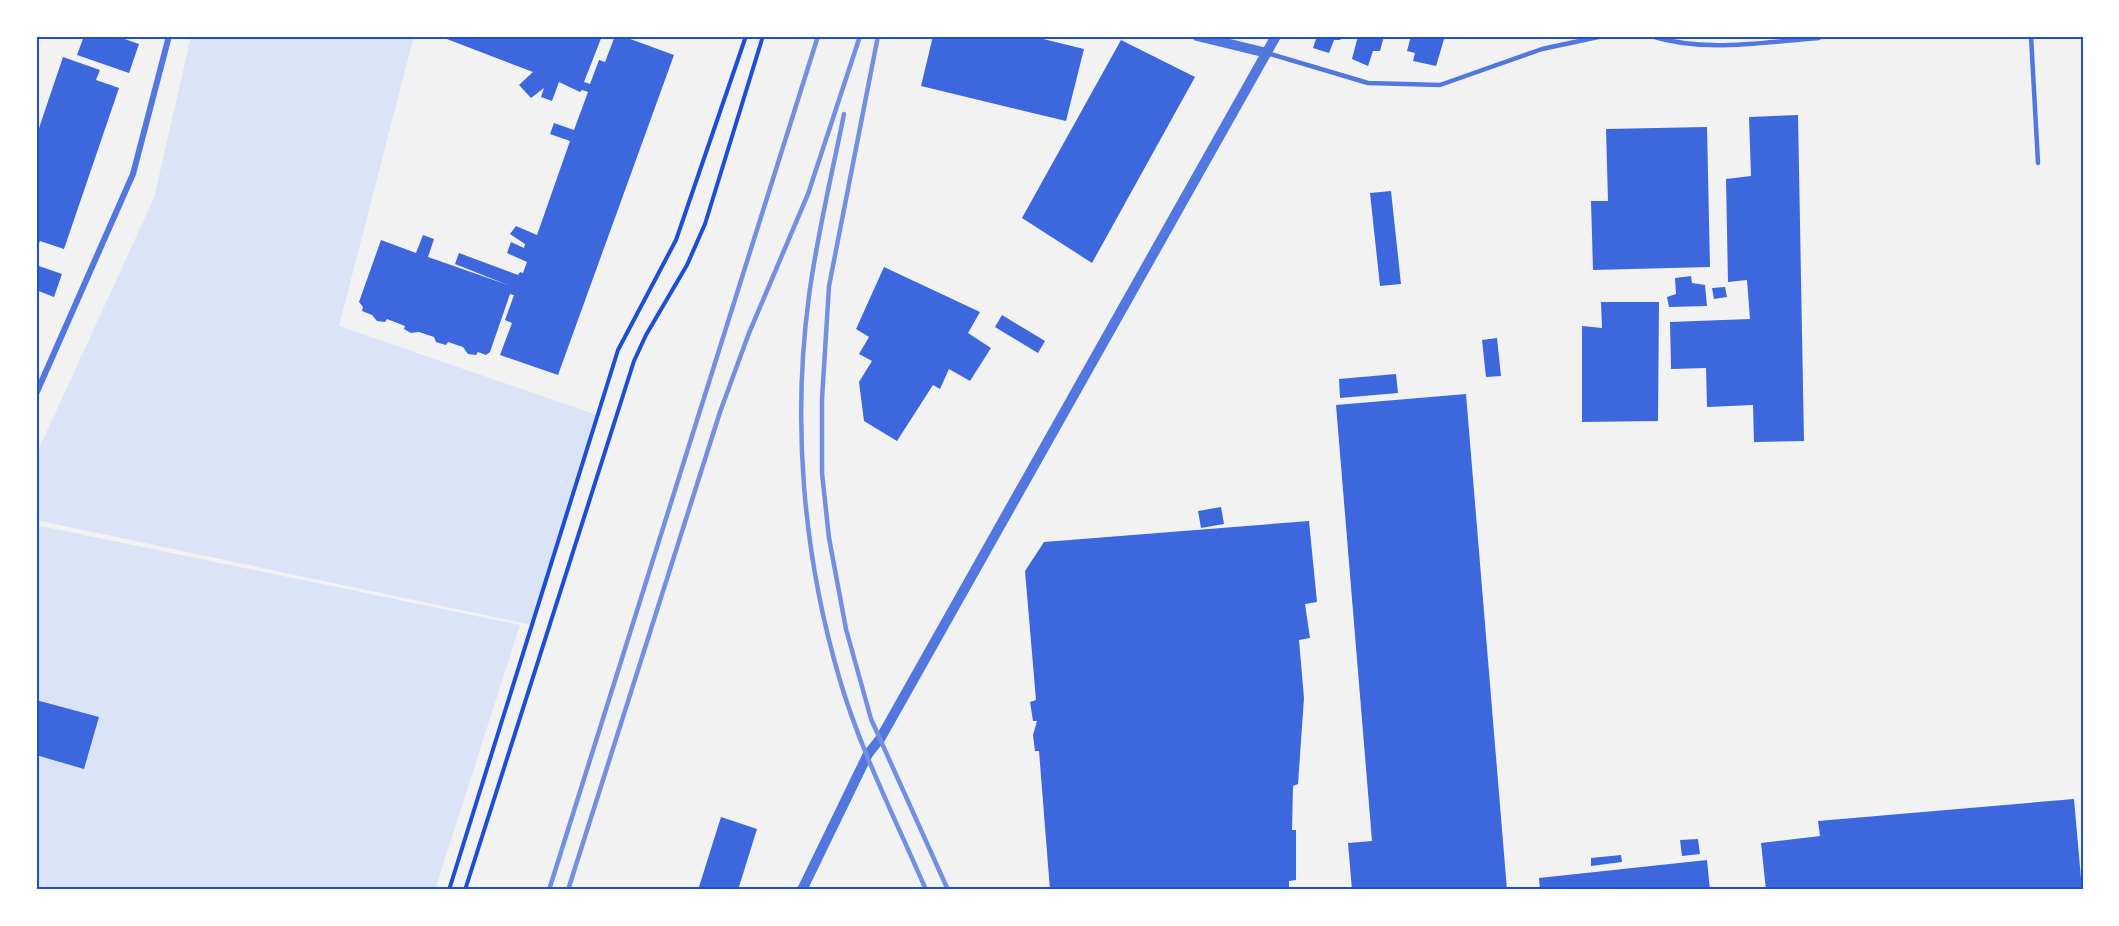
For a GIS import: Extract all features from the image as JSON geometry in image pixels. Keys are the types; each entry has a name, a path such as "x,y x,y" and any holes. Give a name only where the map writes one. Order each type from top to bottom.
{"street":[{"path":"36,393 133,174 168,36"},
{"path":"1197,36 1267,53"},
{"path":"802,890 868,754 886,728 1276,36"}],"lane":[{"path":"1267,53 1368,83 1440,85 1542,49 1603,36"},
{"path":"1651,36 1672,43 1722,45 1819,38 1819,36"},
{"path":"2031,36 2038,163"}],"path":[{"path":"449,890 618,350 676,240 746,36"},
{"path":"465,890 634,361 646,335 687,265 705,224 763,36"}],"shaded area":[{"path":"191,36 414,36 339,326 597,415 532,625 36,520 36,455 154,198"},
{"path":"36,525 520,625 435,890 36,890"}],"building":[{"path":"84,36 116,36 139,44 129,73 77,55"},
{"path":"439,36 602,36 584,82 590,84 599,60 605,62 615,36 622,36 674,55 558,375 500,355 512,323 505,320 514,295 510,294 490,352 486,355 478,352 476,355 468,354 463,347 448,342 446,345 436,342 434,337 419,332 411,333 404,329 405,326 387,319 385,322 377,321 372,315 362,311 363,307 359,302 381,240 416,253 423,235 434,239 428,257 508,285 455,264 459,253 518,275 520,272 523,273 527,262 507,253 511,242 524,248 525,244 510,234 516,226 537,235 570,141 550,134 554,123 574,130 588,92 582,90 580,92 559,82 552,101 541,97 544,88 531,98 519,85 533,72"},
{"path":"933,36 1031,36 1084,49 1066,121 921,86"},
{"path":"1317,36 1343,36 1340,40 1334,40 1329,53 1313,48"},
{"path":"1358,36 1384,36 1380,51 1373,51 1368,66 1352,59"},
{"path":"1411,36 1445,36 1436,66 1413,61 1415,53 1407,51"},
{"path":"1121,40 1195,77 1092,263 1022,218"},
{"path":"63,57 100,70 96,80 119,88 64,249 40,241 36,251 36,137"},
{"path":"1798,115 1804,441 1754,442 1753,405 1707,407 1706,368 1671,369 1670,322 1750,319 1747,280 1728,282 1726,179 1751,176 1749,117"},
{"path":"1707,127 1710,267 1593,270 1591,201 1608,201 1606,129"},
{"path":"1391,191 1401,284 1380,286 1370,193"},
{"path":"36,265 62,274 54,297 36,290"},
{"path":"884,267 980,312 968,333 991,348 970,381 949,369 940,389 933,385 897,441 864,421 859,382 872,361 859,354 869,337 856,329"},
{"path":"1691,276 1692,283 1705,285 1707,306 1669,307 1667,297 1676,294 1675,278"},
{"path":"1725,287 1727,297 1714,299 1712,288"},
{"path":"1601,302 1659,302 1658,421 1582,422 1582,326 1602,328"},
{"path":"1002,315 1045,341 1038,353 995,327"},
{"path":"1497,338 1501,376 1486,377 1482,340"},
{"path":"1396,374 1398,393 1340,398 1339,379"},
{"path":"1466,394 1507,890 1352,890 1348,843 1372,841 1336,405"},
{"path":"1221,507 1224,524 1201,528 1198,511"},
{"path":"1309,521 1317,602 1305,604 1310,638 1299,640 1304,698 1298,784 1293,786 1292,830 1296,830 1296,880 1289,881 1289,890 1050,890 1039,751 1035,751 1033,735 1037,721 1033,721 1030,702 1036,700 1025,571 1044,542"},
{"path":"36,700 99,717 84,769 36,755"},
{"path":"2074,799 2082,890 1766,890 1761,843 1820,836 1818,821"},
{"path":"721,817 757,829 738,890 698,890"},
{"path":"1698,839 1700,854 1682,856 1680,840"},
{"path":"1621,855 1622,862 1591,866 1591,858"},
{"path":"1707,860 1710,890 1540,890 1539,878"}],"railway":[{"path":"549,890 818,36"},
{"path":"568,890 720,412 749,333 808,194 860,36"},
{"path":"878,36 829,286 822,399 822,473 829,538 846,629 871,719 948,890"},
{"path":"844,114 820,227 804,344 801,391 802,439 809,536 817,583 839,677 868,758 926,890"}]}
